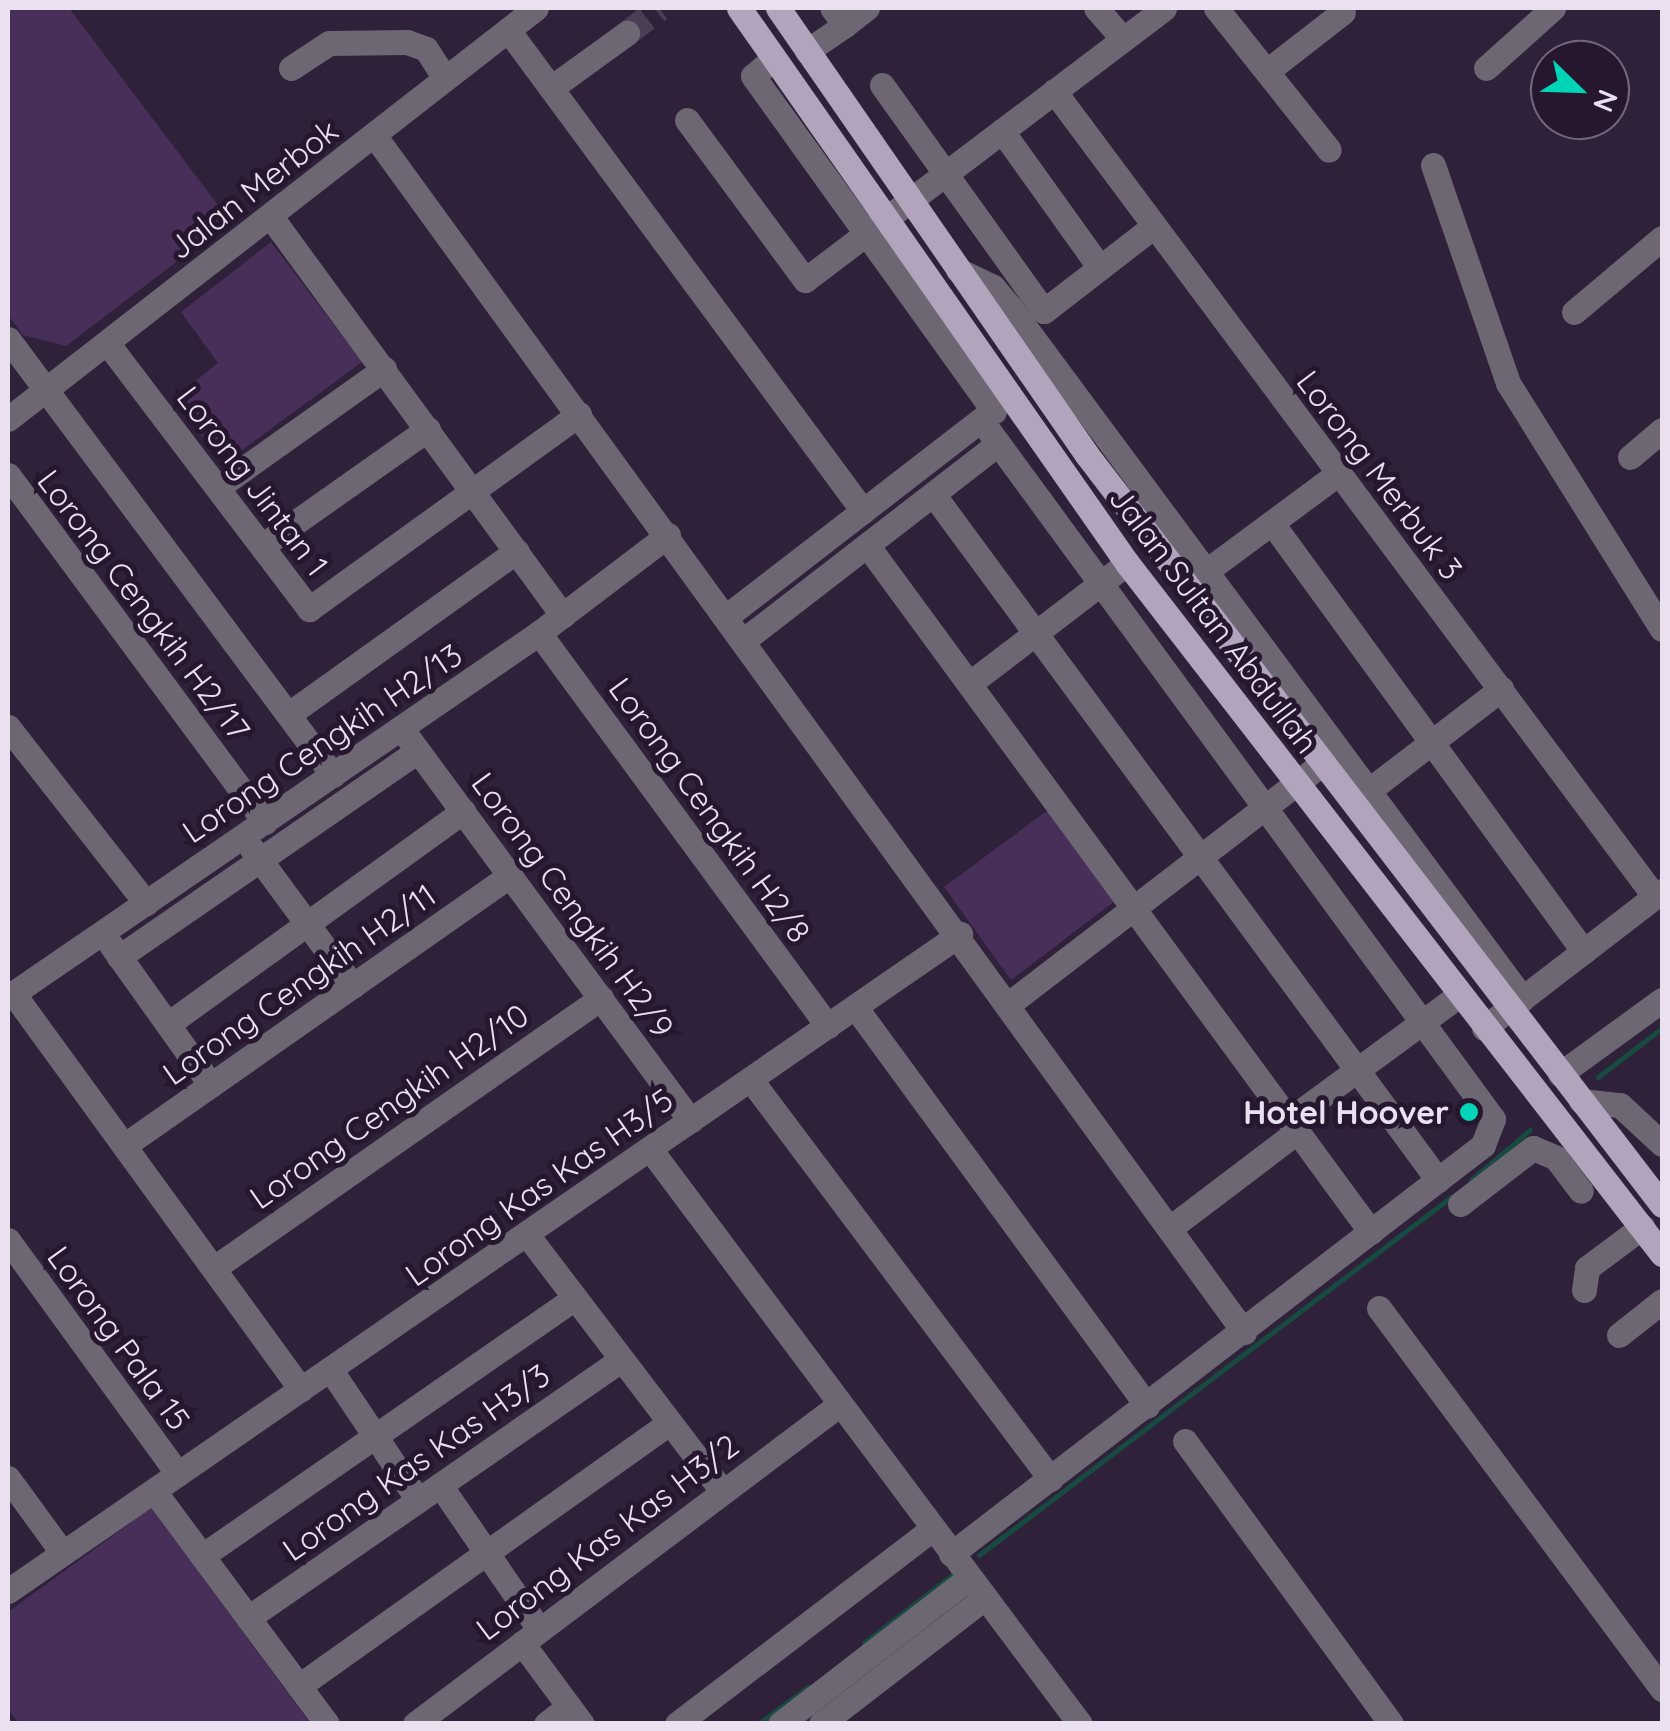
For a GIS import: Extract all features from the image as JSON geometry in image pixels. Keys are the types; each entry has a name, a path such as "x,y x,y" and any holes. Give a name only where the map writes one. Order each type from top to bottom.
{"main road":[{"name":"Jalan Sultan Abdullah","path":"738,8 773,59 871,224 994,410 1127,563 1298,784 1484,1028 1587,1179 1642,1227 1662,1253"},
{"name":"Jalan Sultan Abdullah","path":"778,8 1087,456 1322,764 1516,1004 1560,1074 1661,1198"},
{"path":"1587,1179 1661,1198 1651,1217 1662,1253"}],"street":[{"name":"Jalan Merbok","path":"8,419 536,8"},
{"path":"807,51 839,16 867,8"},
{"path":"1096,8 1123,39"},
{"path":"688,120 805,280 871,224 1164,8"},
{"path":"1216,8 1329,150"},
{"path":"1486,68 1553,8"},
{"path":"1267,71 1343,12"},
{"path":"508,30 863,511"},
{"path":"551,88 626,33"},
{"path":"291,68 329,43 407,42 426,49 446,78"},
{"path":"882,85 1044,310 1154,226"},
{"name":"Lorong Merbuk 3","path":"1054,91 1659,894"},
{"path":"1002,130 1100,268"},
{"path":"374,136 960,934 1244,1332"},
{"path":"1433,164 1508,383 1662,628"},
{"path":"271,217 563,616"},
{"path":"1574,312 1662,238"},
{"path":"958,270 1010,306 1368,791 1516,1004"},
{"name":"Lorong Jintan 1","path":"108,344 309,609 473,491"},
{"path":"12,353 48,389 333,775"},
{"path":"218,487 384,369"},
{"path":"727,616 994,410"},
{"path":"951,1554 1483,1145 1493,1118 1424,1020 1262,811 998,444 994,410"},
{"path":"473,491 579,414"},
{"path":"262,546 428,429"},
{"path":"1630,457 1662,430"},
{"path":"744,640 998,444"},
{"path":"1205,572 1339,474"},
{"name":"Lorong Cengkih H2/17","path":"8,475 254,829 260,860 353,986"},
{"path":"933,494 1438,1180"},
{"path":"1272,523 1584,952"},
{"name":"Lorong Cengkih H2/13","path":"10,995 539,633 668,536"},
{"path":"867,545 1372,1232"},
{"path":"288,714 516,551"},
{"path":"969,684 1127,563"},
{"name":"Lorong Cengkih H2/8","path":"539,633 828,1026"},
{"path":"1368,791 1501,689"},
{"path":"8,727 146,903"},
{"name":"Lorong Cengkih H2/9","path":"402,728 691,1121"},
{"path":"120,958 418,751"},
{"path":"1010,1003 1322,764"},
{"path":"168,1024 463,811"},
{"name":"Lorong Cengkih H2/11","path":"125,1146 511,875"},
{"path":"1484,1028 1659,894"},
{"path":"102,932 211,1085"},
{"name":"Lorong Kas Kas H3/5","path":"8,1591 528,1236 960,934"},
{"path":"1170,1228 1354,1070 1459,994"},
{"path":"10,995 125,1146 301,1390"},
{"name":"Lorong Cengkih H2/10","path":"214,1268 601,998"},
{"path":"1560,1074 1662,1000"},
{"path":"856,1008 1147,1406"},
{"path":"750,1080 1050,1479"},
{"path":"1581,1101 1620,1105 1662,1144"},
{"path":"1460,1204 1533,1148 1587,1179"},
{"path":"650,1149 1076,1722"},
{"path":"1584,1290 1587,1268 1642,1227"},
{"path":"528,1236 722,1491"},
{"name":"Lorong Pala 15","path":"8,1240 178,1474"},
{"path":"202,1556 574,1298"},
{"path":"1618,1335 1662,1301"},
{"path":"1379,1308 1662,1690"},
{"name":"Lorong Kas Kas H3/3","path":"248,1618 620,1360"},
{"path":"330,1370 418,1500"},
{"name":"Lorong Kas Kas H3/2","path":"415,1724 840,1404"},
{"path":"298,1686 669,1422"},
{"path":"1185,1441 1391,1724"},
{"path":"8,1478 62,1552"},
{"path":"440,1485 486,1552 576,1715 546,1724"},
{"path":"154,1492 327,1724"},
{"path":"677,1724 932,1529"},
{"path":"780,1724 977,1588"},
{"path":"821,1724 977,1588"}],"shaded area":[{"path":"8,8 69,8 230,221 66,346 23,335 8,315"},
{"path":"271,242 362,362 223,464 173,399 218,363 181,312"},
{"path":"1048,810 1115,901 1011,980 944,887"},
{"path":"151,1508 310,1723 19,1724 8,1709 8,1612"}],"waterway":[{"path":"1598,1077 1662,1028"},
{"path":"1471,1180 1530,1130"},
{"path":"979,1555 1451,1197"},
{"path":"864,1643 952,1575"},
{"path":"758,1724 808,1687"}],"tunnel":[{"path":"627,33 660,8"}],"place":[{"name":"Hotel Hoover","path":"1469,1112"}]}
